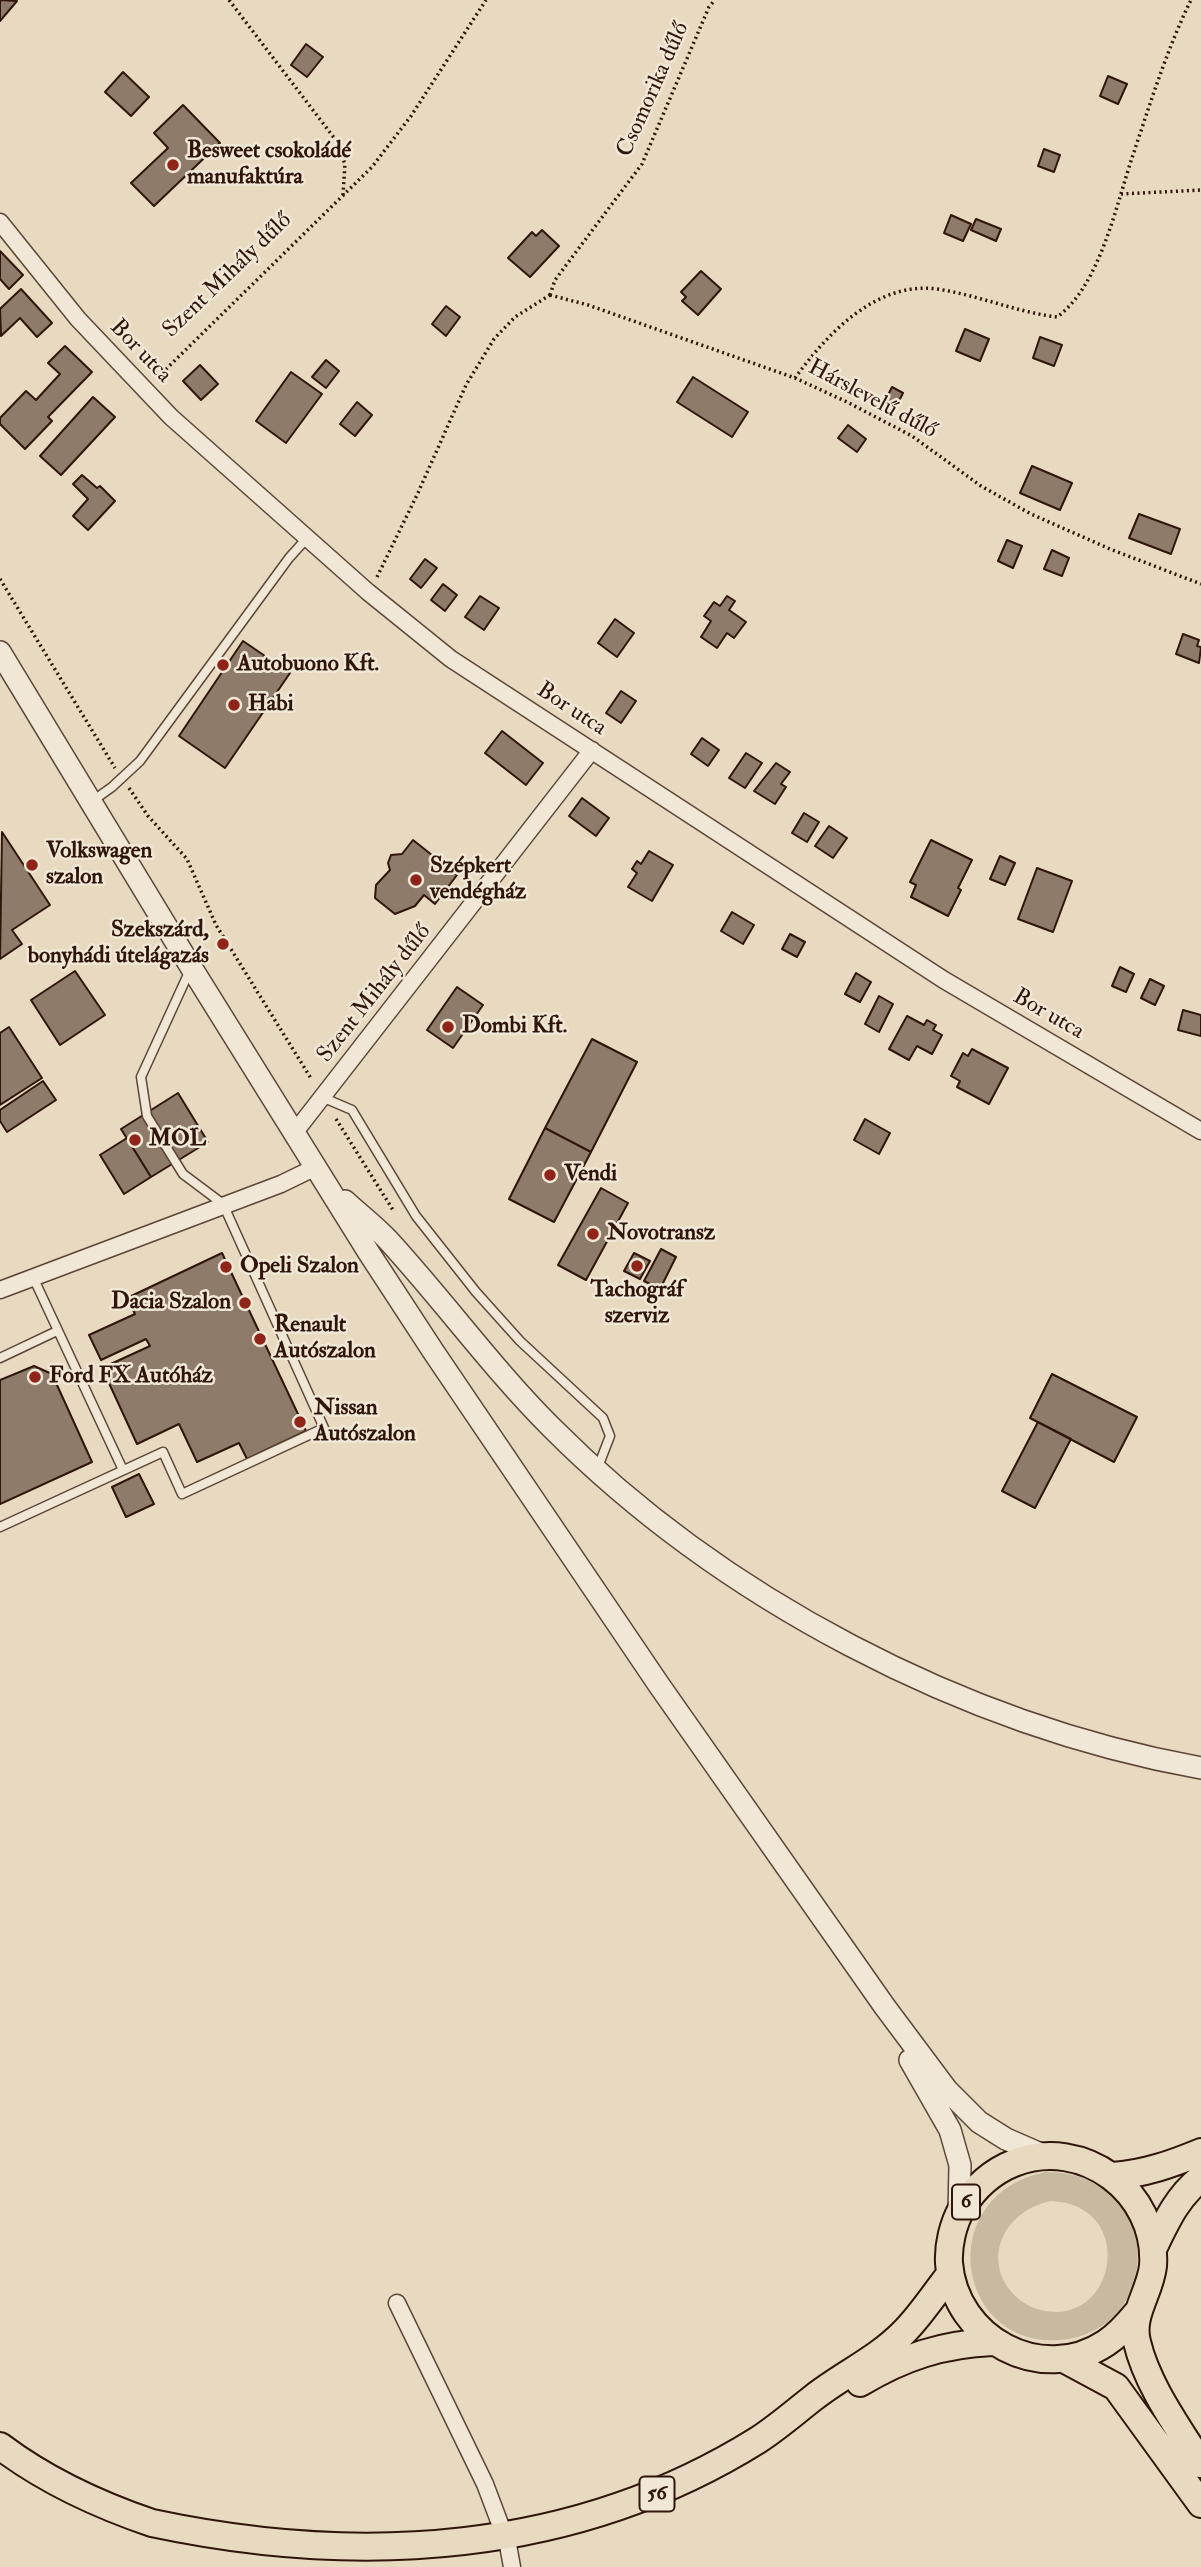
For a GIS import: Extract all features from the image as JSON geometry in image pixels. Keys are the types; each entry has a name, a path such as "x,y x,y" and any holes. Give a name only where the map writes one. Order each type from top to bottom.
{"main road":[{"path":"1112,2176 1142,2173 1201,2152"},
{"name":"6","path":"1045,2156 1074,2158 1112,2176 1128,2190 1141,2208 1153,2249 1150,2283 1136,2314 1122,2331 1105,2344 1085,2354 1064,2359 1034,2358 993,2342 964,2312 955,2294 950,2274 950,2243 959,2213 970,2195 985,2179 1004,2167 1024,2159 1045,2156"},
{"name":"6","path":"1153,2249 1172,2208 1189,2187 1201,2178"},
{"name":"56","path":"2,2451 70,2488 116,2509 174,2531 247,2549 321,2559 396,2560 510,2556 676,2485 759,2439 903,2332 950,2274"},
{"name":"6","path":"1136,2314 1136,2341 1153,2386 1201,2464"},
{"name":"56","path":"793,2415 822,2406 882,2370 937,2348 961,2343 993,2342"},
{"name":"6","path":"1064,2359 1116,2387 1201,2504"}],"street":[{"name":"Bor utca","path":"0,222 78,319 171,417 368,592 451,659 944,980 1201,1131"},
{"path":"0,652 10,677 91,802 191,967 433,1352 659,1685 885,2007 947,2090 979,2122 1006,2139 1045,2156"},
{"name":"Szent Mihály dűlő","path":"295,1132 592,750"},
{"path":"0,1290 223,1204 281,1184 322,1176"},
{"path":"322,1176 387,1238 486,1359 551,1428 648,1515 703,1556 786,1611 869,1654 954,1693 1051,1731 1155,1759 1201,1768"},
{"path":"885,2007 898,2041 934,2098 950,2130 960,2165 959,2213"},
{"path":"397,2303 485,2484 510,2556"}],"lane":[{"path":"91,802 140,761 289,558 307,538"},
{"path":"0,1527 163,1452 183,1494 324,1428 223,1204 183,1174 147,1116 141,1077 191,967"},
{"path":"324,1098 352,1110 416,1216 476,1292 520,1341 603,1418 610,1436 597,1469"},
{"path":"33,1277 123,1470"},
{"path":"0,1358 57,1331"}],"path":[{"path":"229,0 335,139 345,164 342,195"},
{"name":"Szent Mihály dűlő","path":"145,389 373,167 411,117 486,0"},
{"name":"Csomorika dűlő","path":"550,295 555,281 642,164 709,7 715,0"},
{"path":"795,378 818,347 848,318 902,290 935,289 979,298 1028,313 1056,317 1072,306 1091,276 1191,0"},
{"path":"1121,194 1201,190"},
{"path":"368,592 417,495 466,385 494,339 515,317 550,295"},
{"name":"Hárslevelű dűlő","path":"550,295 588,305 795,378 912,436 981,486 1031,514 1110,549 1201,584"},
{"path":"0,579 117,771"},
{"path":"124,782 148,816 187,859 216,925 397,1217"}],"shaded area":[{"path":"1045,2172 1084,2179 1113,2197 1131,2222 1138,2252 1134,2283 1120,2310 1095,2330 1060,2340 1025,2336 998,2321 980,2297 971,2268 973,2238 985,2210 1009,2186","holes":["1051,2201 1079,2208 1097,2222 1106,2242 1107,2264 1100,2285 1087,2302 1067,2311 1041,2310 1030,2306 1020,2300 1004,2281 999,2267 1001,2241 1015,2220 1038,2205"]}],"building":[{"path":"0,0 17,1 0,21"},
{"path":"306,44 323,57 307,77 291,65"},
{"path":"123,72 149,97 131,116 105,92"},
{"path":"1108,76 1127,84 1118,104 1100,96"},
{"name":"Besweet csokoládé manufaktúra","path":"183,105 220,143 154,206 131,183 168,148 154,133"},
{"path":"1044,149 1060,155 1054,172 1038,166"},
{"path":"951,215 971,224 963,241 944,233"},
{"path":"976,219 1001,229 996,241 971,230"},
{"path":"542,230 559,246 530,277 508,258 532,232 536,236"},
{"path":"0,251 23,275 9,289 0,279"},
{"path":"701,271 721,289 698,315 682,301 686,297 681,292"},
{"path":"21,289 52,323 37,337 20,318 1,336 0,309"},
{"path":"446,306 460,317 446,336 432,324"},
{"path":"965,329 989,339 980,361 956,351"},
{"path":"1040,337 1062,345 1054,366 1033,358"},
{"path":"65,346 92,372 48,417 52,421 25,449 0,424 0,418 26,391 36,400 60,374 48,363"},
{"path":"326,360 339,371 326,388 312,377"},
{"path":"200,365 218,384 201,400 183,381"},
{"path":"291,372 322,394 286,443 256,421"},
{"path":"693,377 748,412 732,437 677,402"},
{"path":"892,387 903,393 896,407 885,401"},
{"path":"93,397 115,417 61,475 40,456"},
{"path":"357,402 372,415 355,436 340,424"},
{"path":"848,425 866,439 857,452 838,438"},
{"path":"1032,466 1072,483 1060,510 1020,493"},
{"path":"82,475 97,488 100,486 115,501 88,530 73,516 88,499 73,484"},
{"path":"1139,514 1180,529 1171,554 1129,538"},
{"path":"1007,540 1022,546 1013,568 998,561"},
{"path":"1052,550 1069,558 1062,576 1044,569"},
{"path":"425,559 437,568 421,588 410,579"},
{"path":"443,584 457,595 445,611 431,600"},
{"path":"480,596 499,608 484,630 465,617"},
{"path":"727,596 735,601 729,610 746,622 734,638 727,633 717,648 701,637 711,621 704,616 714,602 720,606"},
{"path":"615,619 634,633 617,657 598,643"},
{"path":"1183,634 1199,640 1199,663 1176,654"},
{"name":"Habi","path":"243,641 290,673 225,768 179,736"},
{"path":"621,691 636,701 621,723 606,713"},
{"path":"502,731 543,763 526,785 485,753"},
{"path":"702,738 719,750 708,766 691,754"},
{"path":"746,753 762,763 745,788 729,778"},
{"path":"776,763 790,772 781,784 786,787 775,804 754,791"},
{"path":"582,798 609,818 596,836 569,816"},
{"path":"804,813 819,822 807,842 792,833"},
{"path":"829,826 847,838 833,858 815,846"},
{"path":"2,832 50,905 12,930 22,944 0,959"},
{"name":"Szépkert vendégház","path":"413,840 457,875 435,904 424,895 415,906 395,914 375,898 376,885 390,870 388,863 391,855 402,854"},
{"path":"931,840 972,860 948,916 911,897 916,885 910,882"},
{"path":"649,851 673,865 652,901 628,887 637,873 632,869 637,861 641,864"},
{"path":"1000,856 1015,863 1005,885 990,879"},
{"path":"1037,868 1072,881 1053,932 1018,919"},
{"path":"732,912 754,925 743,944 721,931"},
{"path":"790,934 805,942 797,957 782,949"},
{"path":"1120,967 1134,974 1126,992 1112,986"},
{"path":"75,971 105,1015 60,1045 31,1000"},
{"path":"856,973 871,982 860,1002 845,994"},
{"path":"1150,979 1164,986 1155,1005 1141,998"},
{"path":"457,987 483,1005 453,1048 427,1030"},
{"path":"879,996 893,1004 879,1032 865,1024"},
{"path":"1183,1010 1201,1015 1201,1036 1178,1030"},
{"path":"907,1016 924,1025 927,1020 936,1025 933,1030 942,1035 932,1054 917,1046 909,1060 889,1049"},
{"path":"9,1027 42,1078 0,1105 0,1033"},
{"path":"592,1039 637,1062 591,1152 545,1128"},
{"path":"972,1049 1008,1068 989,1104 957,1087 960,1081 951,1076 963,1053 968,1056"},
{"path":"43,1081 56,1100 7,1132 0,1121 0,1110"},
{"path":"178,1093 208,1142 151,1177 121,1129"},
{"path":"865,1119 890,1133 879,1154 854,1140"},
{"name":"Vendi","path":"545,1128 591,1152 554,1222 509,1199"},
{"path":"127,1138 151,1177 124,1194 100,1155"},
{"name":"Novotransz","path":"601,1188 628,1203 586,1280 558,1265"},
{"path":"661,1249 676,1257 660,1289 644,1281"},
{"path":"222,1253 306,1431 247,1459 239,1443 197,1462 179,1424 137,1444 102,1368 150,1346 146,1339 101,1360 89,1335 135,1314 127,1298"},
{"name":"Tachográf szerviz","path":"634,1253 650,1261 640,1279 624,1271"},
{"path":"34,1366 52,1374 92,1462 0,1504 0,1380"},
{"path":"1052,1374 1137,1417 1114,1462 1030,1418"},
{"path":"1038,1422 1071,1439 1035,1508 1002,1491"},
{"path":"139,1474 154,1504 126,1517 112,1487"}],"place":[{"name":"Besweet csokoládé manufaktúra","path":"173,165"},
{"name":"Autobuono Kft.","path":"223,665"},
{"name":"Habi","path":"234,705"},
{"name":"Volkswagen szalon","path":"32,865"},
{"name":"Szépkert vendégház","path":"416,880"},
{"name":"Szekszárd, bonyhádi útelágazás","path":"223,944"},
{"name":"Dombi Kft.","path":"448,1027"},
{"name":"MOL","path":"135,1140"},
{"name":"Vendi","path":"550,1175"},
{"name":"Novotransz","path":"593,1234"},
{"name":"Tachográf szerviz","path":"637,1266"},
{"name":"Opeli Szalon","path":"226,1267"},
{"name":"Dacia Szalon","path":"245,1303"},
{"name":"Renault Autószalon","path":"260,1339"},
{"name":"Ford FX Autóház","path":"35,1377"},
{"name":"Nissan Autószalon","path":"300,1422"}]}
